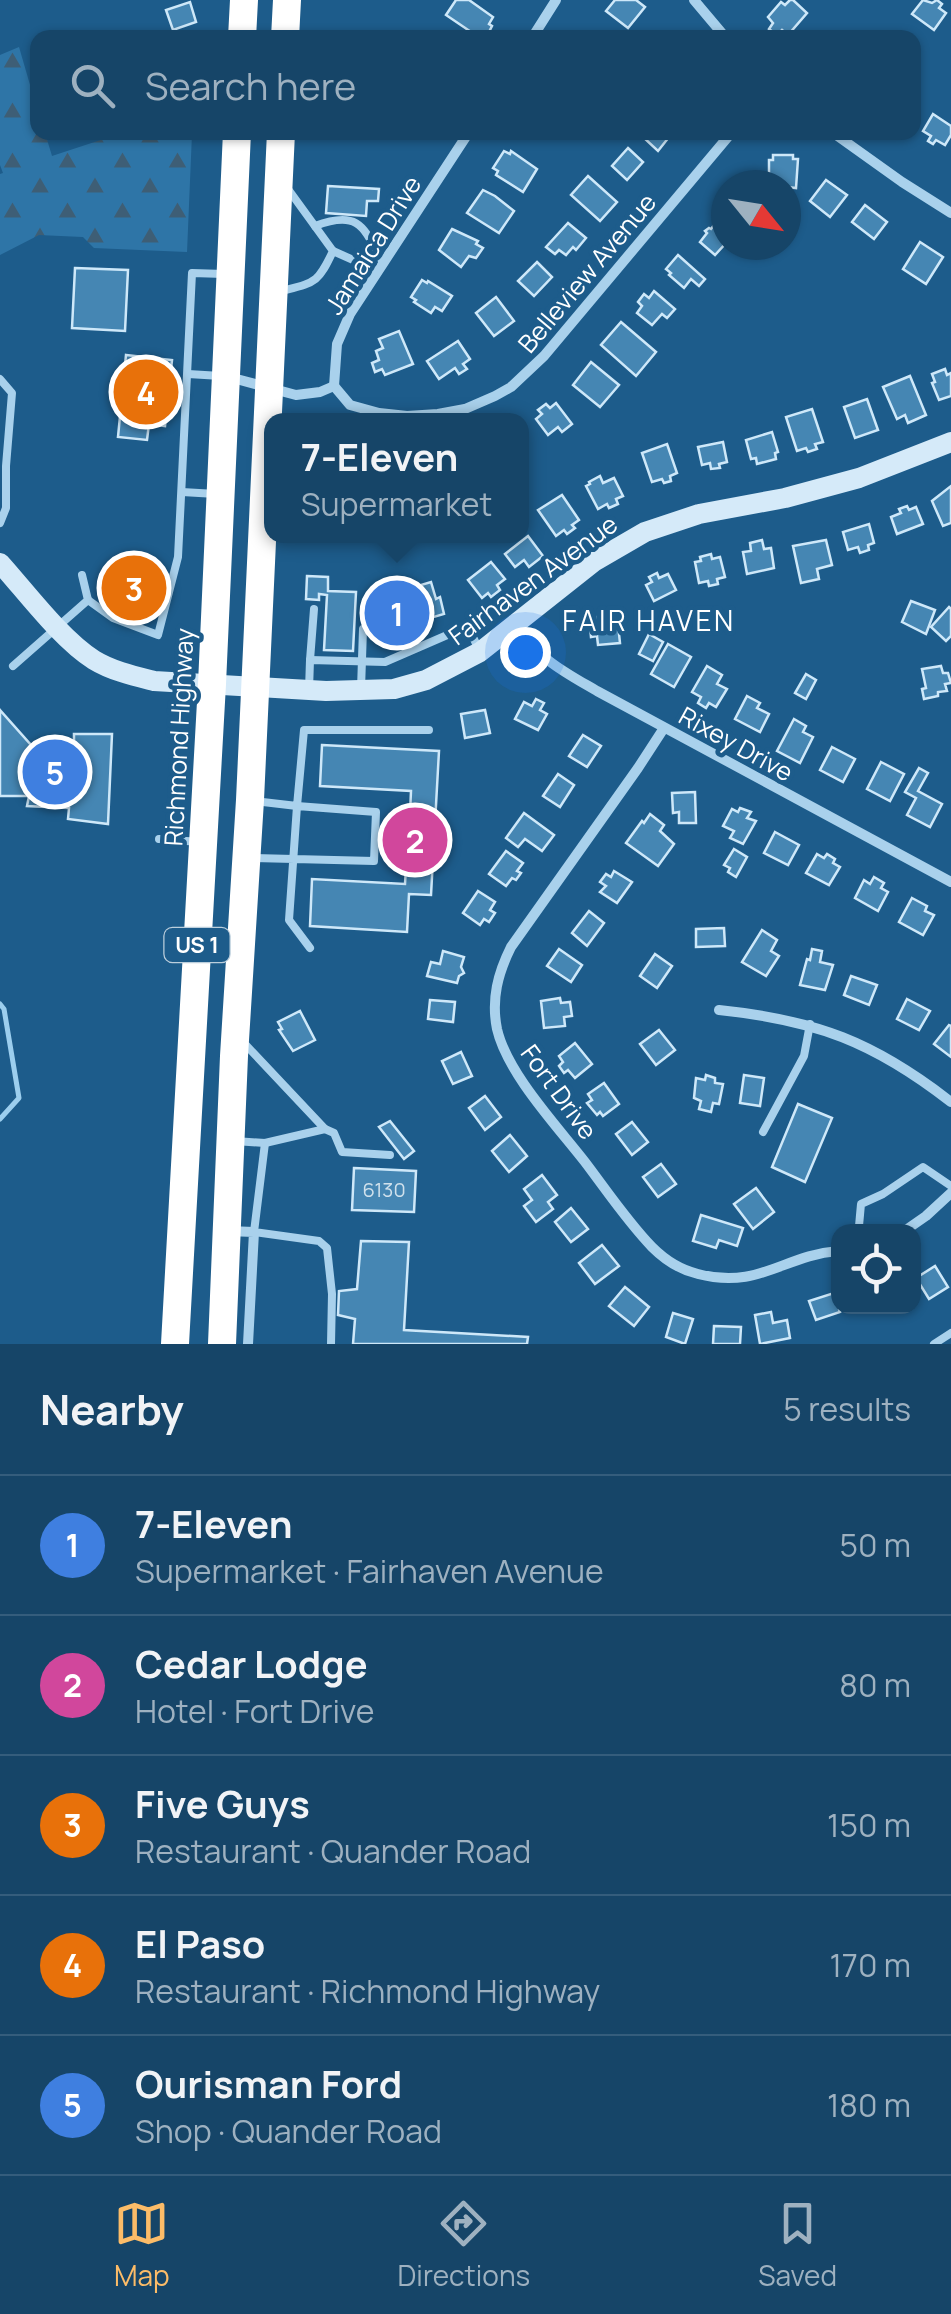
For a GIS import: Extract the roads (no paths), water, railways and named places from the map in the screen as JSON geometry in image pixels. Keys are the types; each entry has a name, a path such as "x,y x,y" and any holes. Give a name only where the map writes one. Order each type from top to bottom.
{"highway":[{"path":"242,30 244,0"},
{"path":"285,30 287,0"},
{"name":"Richmond Highway","path":"175,1344 212,684 237,140"},
{"name":"US 1","path":"268,413 281,140"},
{"name":"US 1","path":"222,1344 240,1231 230,1141 264,494"}],"street":[{"path":"537,30 556,0"},
{"path":"694,0 719,30"},
{"name":"Jamaica Drive","path":"334,386 340,336 350,314 464,140"},
{"name":"Belleview Avenue","path":"443,413 465,409 511,386 544,356 725,140"},
{"path":"843,140 951,213"},
{"path":"226,377 304,395 334,386"},
{"name":"Belleview Avenue","path":"334,386 346,403 379,413"},
{"name":"Fairhaven Avenue","path":"0,564 91,658 129,676 154,681 309,690 394,689 426,680 480,652 595,561 645,532 699,514 785,498 859,478 951,442"},
{"name":"Rixey Drive","path":"516,624 547,661 951,882"},
{"name":"Fort Drive","path":"664,728 511,948 496,987 495,1013 503,1048 532,1094 635,1227 664,1258 696,1274 722,1279 770,1272 810,1255 831,1251"},
{"path":"719,1010 766,1014 810,1024 882,1056 918,1076 951,1102"},
{"path":"914,1224 951,1193"},
{"path":"240,1231 248,1344"}],"lane":[{"path":"279,176 333,251 381,267"},
{"path":"315,226 337,220 358,222 381,267"},
{"path":"273,294 314,281 333,251"},
{"path":"82,574 88,600 113,618 158,634 178,557 192,273 230,274"},
{"path":"188,374 226,377"},
{"path":"0,379 12,392 6,508 0,523"},
{"path":"182,492 221,494"},
{"path":"13,666 88,600"},
{"path":"309,690 314,609"},
{"path":"310,660 385,662 468,626 480,652"},
{"path":"361,691 363,628"},
{"path":"385,662 394,689"},
{"path":"310,948 289,920 304,730 430,730"},
{"path":"246,858 374,862 376,812 250,800"},
{"path":"160,840 203,843"},
{"path":"762,1132 804,1056 810,1024"},
{"path":"235,1034 325,1129 334,1133 342,1152 390,1155"},
{"path":"230,1141 265,1143 325,1129"},
{"path":"265,1143 240,1231 319,1241 327,1248 332,1294 331,1344"},
{"path":"858,1224 861,1204 883,1194 922,1166 951,1186"},
{"path":"934,1344 951,1333"}],"waterway":[{"path":"0,1004 19,1098 0,1119"}],"place":[{"name":"El Paso","path":"146,392"},
{"name":"Five Guys","path":"134,588"},
{"name":"7-Eleven","path":"397,613"},
{"name":"Ourisman Ford","path":"55,772"},
{"name":"Cedar Lodge","path":"415,840"}],"district":[{"name":"FAIR HAVEN","path":"649,621"}]}
